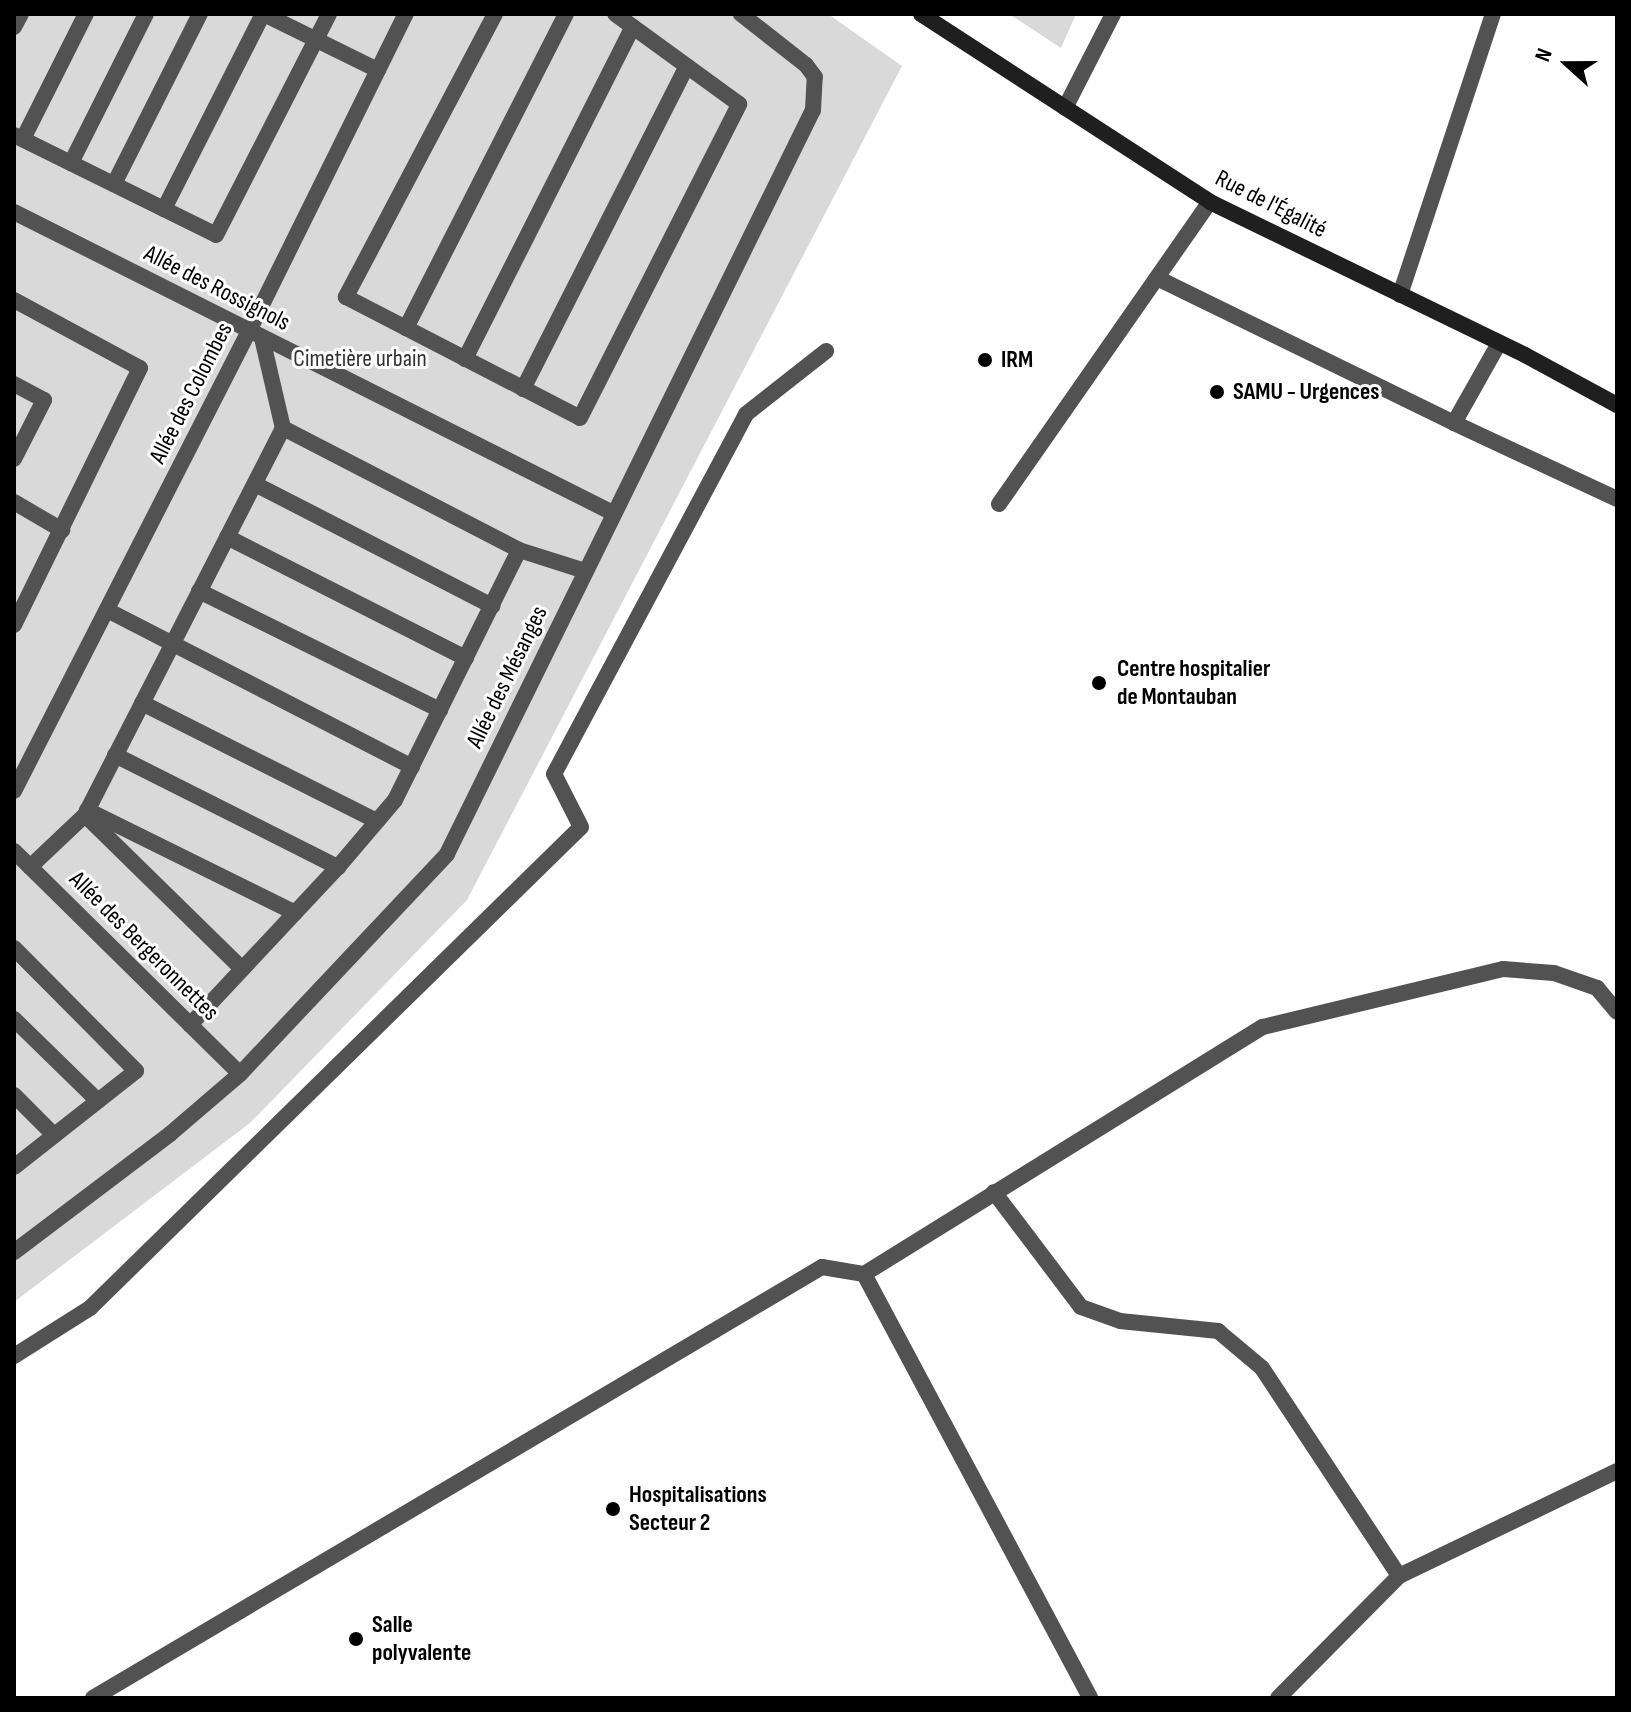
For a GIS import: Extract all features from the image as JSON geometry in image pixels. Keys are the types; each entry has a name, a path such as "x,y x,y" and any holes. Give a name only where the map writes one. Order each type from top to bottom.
{"street":[{"name":"Rue de l'Égalité","path":"921,14 1210,202 1499,343 1617,405"}],"lane":[{"path":"14,27 21,14"},
{"path":"86,14 18,137 216,235 329,14"},
{"path":"71,163 146,14"},
{"path":"114,184 200,14"},
{"path":"164,209 264,14 378,70"},
{"name":"Allée des Colombes","path":"14,791 107,610 256,334 406,14"},
{"path":"495,14 346,297 580,418 739,104 615,14"},
{"path":"406,328 566,14"},
{"name":"Allée des Mésanges","path":"14,1252 170,1134 240,1074 447,854 813,110 815,77 806,65 741,14"},
{"path":"1065,108 1113,14"},
{"path":"1400,295 1493,14"},
{"path":"465,359 633,27"},
{"path":"523,389 687,66"},
{"path":"999,504 1210,202"},
{"name":"Allée des Rossignols","path":"14,212 613,513"},
{"path":"1157,278 1617,499"},
{"path":"14,300 140,368 14,625"},
{"path":"30,867 86,812 283,428 256,334"},
{"path":"1454,423 1499,343"},
{"path":"14,1356 90,1308 581,827 554,774 746,414 826,351"},
{"path":"14,384 44,400 14,459"},
{"path":"283,428 519,550 585,571"},
{"path":"255,484 492,606"},
{"path":"14,502 62,530"},
{"path":"227,537 466,658"},
{"path":"190,1025 338,867 395,800 519,550"},
{"path":"199,591 440,710"},
{"path":"107,610 412,767"},
{"path":"142,703 377,821"},
{"path":"115,755 338,867"},
{"path":"86,812 295,913"},
{"path":"86,812 242,969"},
{"name":"Allée des Bergeronnettes","path":"14,851 240,1074"},
{"path":"14,948 136,1071 14,1167"},
{"path":"93,1698 822,1267 864,1274 1263,1027 1503,969 1554,973 1597,988 1617,1012"},
{"path":"14,1019 98,1101"},
{"path":"14,1095 54,1135"},
{"path":"994,1192 1081,1307 1120,1321 1218,1331 1262,1368 1399,1576"},
{"path":"864,1274 1090,1698"},
{"path":"1278,1698 1399,1576 1617,1471"}],"green space":[{"name":"Cimetière urbain","path":"14,14 828,14 902,66 467,900 250,1123 14,1302"},
{"path":"1009,14 1076,14 1061,48"}],"place":[{"name":"IRM","path":"985,360"},
{"name":"SAMU - Urgences","path":"1217,392"},
{"name":"Centre hospitalier de Montauban","path":"1099,683"},
{"name":"Hospitalisations Secteur 2","path":"613,1509"},
{"name":"Salle polyvalente","path":"356,1639"}]}
